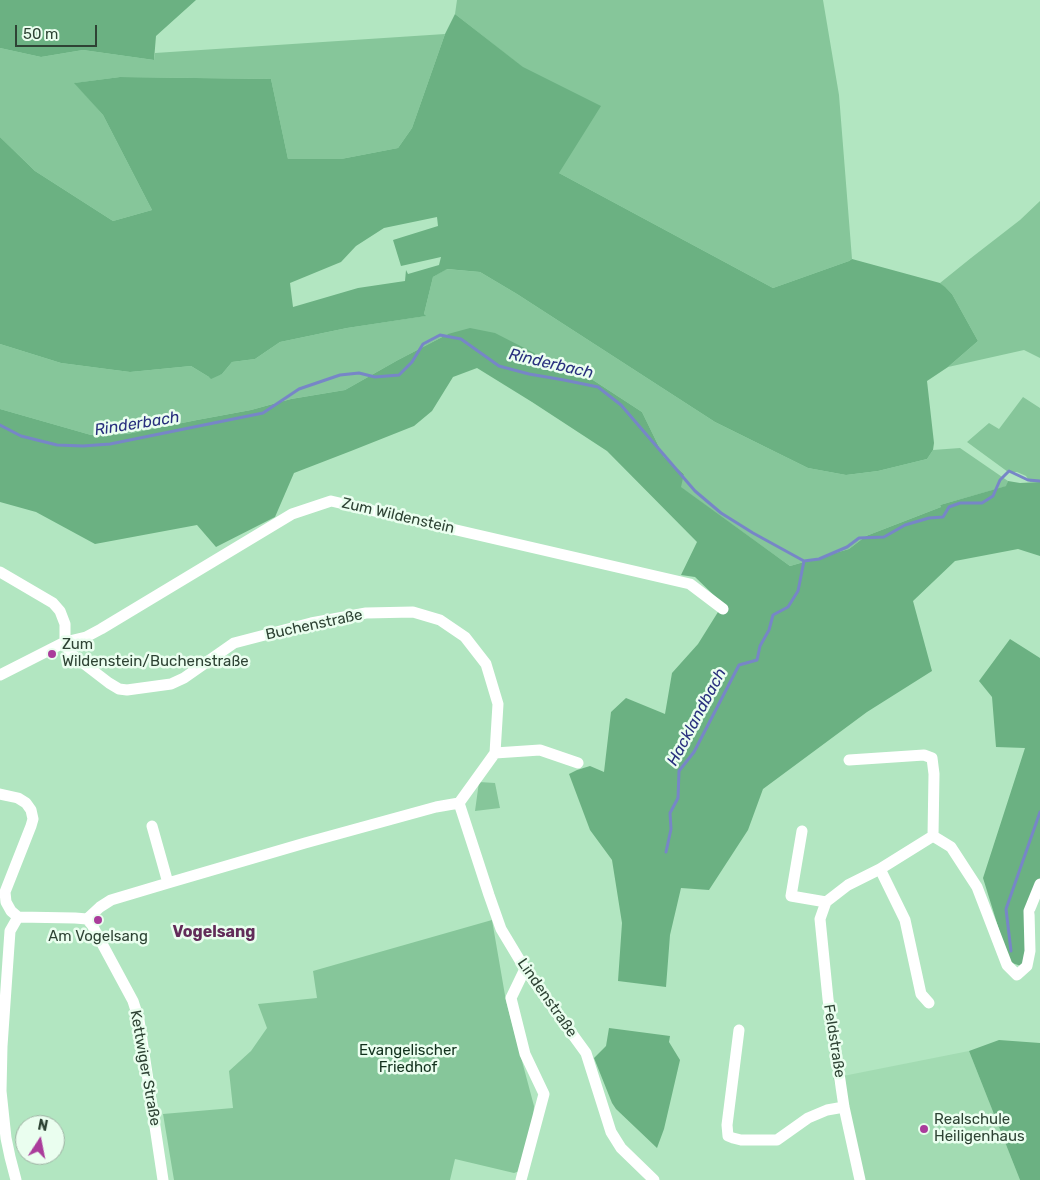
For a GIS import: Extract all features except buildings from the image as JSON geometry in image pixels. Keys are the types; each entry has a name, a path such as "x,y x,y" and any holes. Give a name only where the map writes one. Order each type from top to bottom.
{"street":[{"name":"Zum Wildenstein","path":"65,642 101,629 292,514 331,500 690,584 723,609"},
{"path":"0,572 53,603 60,611 65,624 65,642 0,675"},
{"name":"Buchenstraße","path":"65,642 70,653 118,689 127,690 172,684 184,678 234,643 311,622 366,614 413,612 440,620 465,637 486,664 498,704 495,753"},
{"path":"0,794 18,798 26,803 31,810 33,818 5,892 6,902 11,911 18,917 86,919 111,900 168,882 305,843 459,803 495,753 540,750 578,763"},
{"path":"849,760 924,755 932,758 934,774 933,836"},
{"name":"Lindenstraße","path":"459,803 502,929 525,969 586,1053 611,1132 621,1148 654,1180"},
{"path":"152,826 168,882"},
{"path":"802,831 792,896 826,902 848,884 880,869 933,836"},
{"path":"933,836 951,847 978,887 1006,965 1017,976 1027,966 1030,951 1029,911 1040,884"},
{"path":"880,869 905,920 921,994 929,1004"},
{"name":"Feldstraße","path":"826,902 820,919 830,1022 844,1107 860,1180"},
{"path":"16,1180 6,1138 1,1091 2,1046 10,931 18,917"},
{"name":"Kettwiger Straße","path":"86,919 92,925 133,1001 139,1020 163,1180"},
{"path":"522,1180 544,1094 525,1054 511,998 525,969"},
{"path":"739,1030 727,1125 728,1136 741,1140 777,1140 808,1118 828,1110 844,1107"}],"shaded area":[{"path":"0,0 196,0 156,36 154,60 83,50 41,57 0,48"},
{"path":"455,14 523,67 601,106 559,173 773,288 852,259 940,283 945,287 952,294 978,341 948,367 927,381 934,443 933,450 927,459 878,471 846,475 808,468 715,422 480,272 447,269 433,277 424,314 426,316 347,328 280,342 255,359 232,362 222,374 211,379 191,366 130,372 61,363 0,344 0,137 35,171 113,221 152,210 103,115 74,83 120,77 271,79 288,159 341,159 398,148 412,128 445,34","holes":["437,217 438,226 393,240 401,266 441,257 439,265 408,274 406,270 405,281 358,288 293,307 290,283 341,262 356,246 384,228"]},
{"path":"470,328 495,333 536,354 573,367 642,412 664,457 684,474 681,487 790,566 849,549 866,536 941,507 940,505 1006,486 1008,481 1020,483 1040,482 1040,556 1018,549 955,561 913,601 932,671 867,712 763,789 748,830 709,890 681,888 670,935 666,987 618,981 622,923 612,860 590,830 569,774 590,766 604,772 611,712 626,698 665,714 672,673 698,644 723,604 695,577 681,575 697,542 607,451 477,368 453,377 432,411 414,426 294,473 275,517 216,547 197,525 95,544 36,512 0,502 0,409 91,435 127,434 251,410 291,399 345,390 448,334"},
{"path":"1010,639 1040,658 1040,884 1024,967 1009,962 983,878 1025,748 996,747 992,697 979,681"},
{"path":"609,1028 670,1036 669,1042 680,1060 664,1129 657,1148 616,1109 594,1058 606,1046"},
{"path":"999,1040 1040,1043 1040,1180 1020,1180 969,1051"},
{"name":"Realschule Heiligenhaus","path":"969,1051 1020,1180 865,1180 833,1078"}],"green space":[{"path":"457,0 823,0 839,95 852,259 773,288 559,173 521,66 455,14"},
{"path":"445,34 412,128 398,148 341,159 288,159 271,79 120,77 75,83 103,115 152,210 113,221 35,171 0,137 0,48 41,57 83,50 154,60 155,53"},
{"path":"1040,201 1040,358 1024,350 948,367 978,341 952,294 940,283 1020,220"},
{"path":"446,269 480,272 715,422 808,468 846,475 878,471 927,459 933,450 960,448 1008,481 1007,486 940,505 941,507 866,536 849,549 790,566 680,487 684,474 664,457 642,412 573,367 536,354 448,334 345,390 291,399 251,410 127,434 91,435 0,409 0,344 61,363 130,372 191,366 209,377 222,374 232,362 255,359 280,342 347,328 425,316 433,277"},
{"path":"1023,397 1040,408 1040,482 1030,482 1026,476 1017,472 1008,472 967,442 989,423 999,429"},
{"path":"479,782 495,783 500,808 475,811"},
{"name":"Evangelischer Friedhof","path":"492,920 506,1001 534,1106 533,1121 523,1170 514,1173 455,1159 450,1180 174,1180 163,1114 233,1108 229,1071 251,1051 267,1028 258,1004 317,998 313,971"}],"waterway":[{"name":"Rinderbach","path":"0,425 21,436 57,445 83,446 110,444 263,413 299,389 340,375 359,373 375,377 399,375 412,362 423,344 440,335 461,339 499,366 529,374 598,387 621,405 695,491 721,513 804,561 819,559 847,547 859,538 884,537 905,525 929,518 943,517 949,507 960,503 982,503 993,496 1000,480 1009,471 1028,480 1040,481"},
{"name":"Hacklandbach","path":"666,852 671,829 670,813 678,798 679,771 694,752 739,665 757,660 760,646 769,630 773,615 788,607 798,591 804,561"},
{"path":"1011,951 1006,909 1040,812"}],"place":[{"name":"Zum Wildenstein/Buchenstraße","path":"52,654"},
{"name":"Am Vogelsang","path":"98,920"},
{"name":"Realschule Heiligenhaus","path":"924,1129"}],"district":[{"name":"Vogelsang","path":"214,932"}]}
